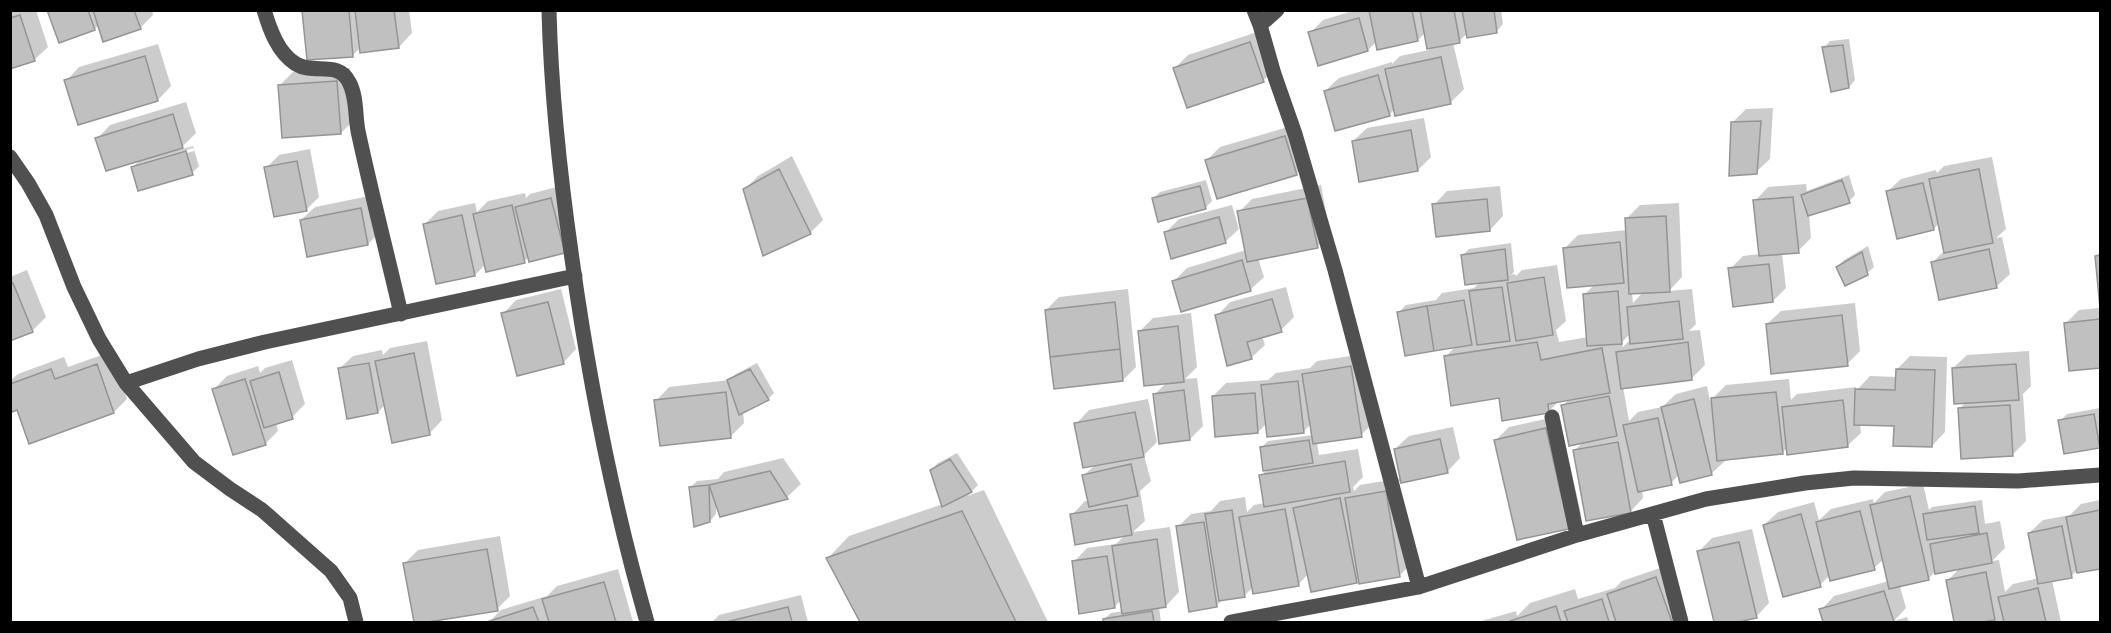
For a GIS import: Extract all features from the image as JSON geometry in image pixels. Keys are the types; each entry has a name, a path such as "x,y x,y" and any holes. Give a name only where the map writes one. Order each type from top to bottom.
{"street":[{"path":"264,10 278,45 295,64 314,69 333,69 349,80 358,131 401,314"},
{"path":"549,10 558,162 585,353 608,464 647,622"},
{"path":"1254,10 1332,259 1419,587"},
{"path":"1260,25 1277,10"},
{"path":"10,157 46,215 74,286 99,339 126,383 194,462 262,510 331,571 350,598 356,622"},
{"path":"126,383 198,359 323,328 401,314 574,276"},
{"path":"1552,417 1577,535"},
{"path":"1231,622 1419,587 1577,535 1706,499 1805,483 1854,478 2007,481 2100,475"},
{"path":"1653,514 1682,622"}],"building":[{"path":"47,10 88,10 95,30 59,43"},
{"path":"93,10 134,10 141,29 103,42"},
{"path":"349,10 353,57 307,60 302,11"},
{"path":"355,10 394,10 399,48 360,53"},
{"path":"1369,10 1412,10 1418,41 1377,50"},
{"path":"1420,10 1454,10 1460,43 1427,49"},
{"path":"1462,10 1494,10 1497,33 1467,38"},
{"path":"20,15 35,61 10,69 10,18"},
{"path":"1359,18 1368,51 1318,66 1308,32"},
{"path":"1250,42 1264,82 1187,108 1173,68"},
{"path":"1843,45 1849,88 1831,92 1822,47"},
{"path":"145,56 158,101 78,125 64,80"},
{"path":"1441,57 1451,104 1395,116 1385,69"},
{"path":"1378,75 1390,116 1335,131 1324,91"},
{"path":"337,81 341,134 282,138 278,85"},
{"path":"173,114 183,148 106,171 95,138"},
{"path":"1761,121 1757,174 1729,176 1731,122"},
{"path":"1411,130 1418,171 1359,182 1352,141"},
{"path":"1285,136 1297,175 1217,199 1205,160"},
{"path":"186,151 193,175 138,191 131,167"},
{"path":"297,161 307,211 274,217 264,167"},
{"path":"779,169 811,234 763,256 743,189"},
{"path":"1979,169 1993,243 1944,253 1929,179"},
{"path":"1842,180 1850,203 1808,216 1801,195"},
{"path":"1923,183 1934,230 1897,239 1886,191"},
{"path":"1200,186 1206,209 1158,222 1152,198"},
{"path":"1793,197 1799,253 1759,256 1753,200"},
{"path":"551,198 565,253 529,262 515,207"},
{"path":"1307,198 1318,248 1247,262 1237,211"},
{"path":"1487,199 1490,231 1436,237 1432,204"},
{"path":"512,205 525,263 486,272 473,214"},
{"path":"361,208 368,245 307,257 300,220"},
{"path":"462,215 475,276 436,284 423,224"},
{"path":"1666,216 1670,292 1629,294 1625,218"},
{"path":"1219,217 1226,243 1171,259 1164,232"},
{"path":"1620,242 1624,283 1567,288 1563,248"},
{"path":"1505,249 1508,280 1465,285 1461,255"},
{"path":"1989,249 1997,288 1939,300 1931,262"},
{"path":"1862,252 1868,275 1845,286 1836,267"},
{"path":"2100,255 2100,308 2095,256"},
{"path":"1242,260 1251,291 1181,312 1172,281"},
{"path":"1769,264 1773,302 1733,307 1728,268"},
{"path":"1544,277 1553,335 1516,341 1507,283"},
{"path":"13,283 33,332 10,341 10,284"},
{"path":"1502,287 1510,341 1477,345 1469,291"},
{"path":"1618,291 1622,344 1587,346 1583,294"},
{"path":"1272,299 1282,332 1247,342 1252,359 1227,366 1215,315"},
{"path":"1464,300 1472,345 1434,351 1427,306"},
{"path":"1679,301 1683,339 1630,344 1627,307"},
{"path":"548,302 564,364 517,376 501,313"},
{"path":"1115,302 1120,349 1050,357 1045,310"},
{"path":"1427,306 1434,351 1405,356 1397,312"},
{"path":"1842,315 1848,366 1771,374 1766,324"},
{"path":"2100,319 2100,368 2069,371 2064,323"},
{"path":"1178,326 1184,382 1144,386 1138,331"},
{"path":"1537,342 1541,360 1602,348 1610,393 1548,404 1549,413 1502,421 1499,398 1451,406 1444,356"},
{"path":"1688,342 1692,380 1621,389 1616,352"},
{"path":"1120,349 1123,381 1054,389 1050,357"},
{"path":"414,353 430,435 392,443 375,361"},
{"path":"369,363 378,413 347,419 338,368"},
{"path":"97,364 114,413 29,444 17,410 12,412 10,407 10,384 51,369 55,379"},
{"path":"2016,364 2019,400 1954,404 1952,368"},
{"path":"1351,366 1362,437 1313,444 1302,374"},
{"path":"750,369 769,400 739,415 727,380"},
{"path":"1896,369 1935,370 1932,447 1893,446 1894,426 1854,425 1855,389 1895,390"},
{"path":"279,372 293,419 264,428 250,381"},
{"path":"245,379 266,445 233,455 212,389"},
{"path":"1298,381 1304,433 1267,437 1261,385"},
{"path":"1184,390 1190,440 1159,444 1153,394"},
{"path":"726,392 731,438 660,446 654,400"},
{"path":"1776,392 1783,454 1717,461 1711,398"},
{"path":"1255,393 1258,433 1215,437 1212,396"},
{"path":"1609,396 1617,436 1569,446 1561,405"},
{"path":"1694,399 1712,475 1680,483 1661,407"},
{"path":"1843,400 1848,447 1787,455 1782,407"},
{"path":"2010,405 2013,456 1961,459 1958,408"},
{"path":"1135,412 1144,457 1083,468 1074,423"},
{"path":"2094,414 2100,448 2064,454 2058,420"},
{"path":"1658,418 1672,485 1638,492 1623,425"},
{"path":"1546,428 1569,529 1517,540 1494,440"},
{"path":"1440,439 1448,473 1401,483 1394,449"},
{"path":"1309,440 1313,463 1263,471 1260,447"},
{"path":"1618,442 1631,513 1586,521 1573,450"},
{"path":"950,459 972,492 942,507 930,470"},
{"path":"1345,461 1350,492 1264,507 1259,475"},
{"path":"1131,464 1138,496 1089,507 1082,475"},
{"path":"770,471 788,499 720,517 709,485"},
{"path":"709,485 710,522 694,527 689,487"},
{"path":"1386,491 1400,577 1359,584 1345,498"},
{"path":"1910,496 1929,580 1889,589 1870,505"},
{"path":"1340,498 1357,583 1311,592 1293,508"},
{"path":"1127,505 1132,535 1075,545 1070,514"},
{"path":"1975,506 1979,533 1927,540 1923,514"},
{"path":"1285,509 1299,586 1253,594 1239,517"},
{"path":"1232,510 1245,597 1219,601 1205,514"},
{"path":"2100,510 2100,569 2077,573 2066,517"},
{"path":"962,511 1016,622 860,622 826,558"},
{"path":"1860,511 1875,570 1830,581 1816,522"},
{"path":"1801,514 1821,587 1783,597 1763,525"},
{"path":"1204,522 1217,607 1189,612 1176,526"},
{"path":"2062,526 2072,578 2038,584 2028,533"},
{"path":"1987,533 1992,563 1935,574 1930,544"},
{"path":"1157,539 1166,607 1122,614 1112,546"},
{"path":"1739,542 1757,618 1738,622 1714,622 1697,551"},
{"path":"487,549 498,611 428,622 414,622 403,563"},
{"path":"1107,556 1115,608 1079,614 1072,561"},
{"path":"1986,572 1995,620 1954,622 1946,580"},
{"path":"1656,577 1672,622 1616,622 1607,594"},
{"path":"604,582 616,622 549,622 542,599"},
{"path":"2038,588 2046,622 2004,622 1998,597"},
{"path":"1884,591 1894,622 1823,622 1819,609"},
{"path":"1602,599 1609,622 1568,622 1564,611"},
{"path":"1556,606 1561,622 1510,622 1510,621"},
{"path":"533,607 539,622 487,622"},
{"path":"788,607 792,622 726,622"},
{"path":"1152,611 1154,622 1103,622 1103,619"}]}
